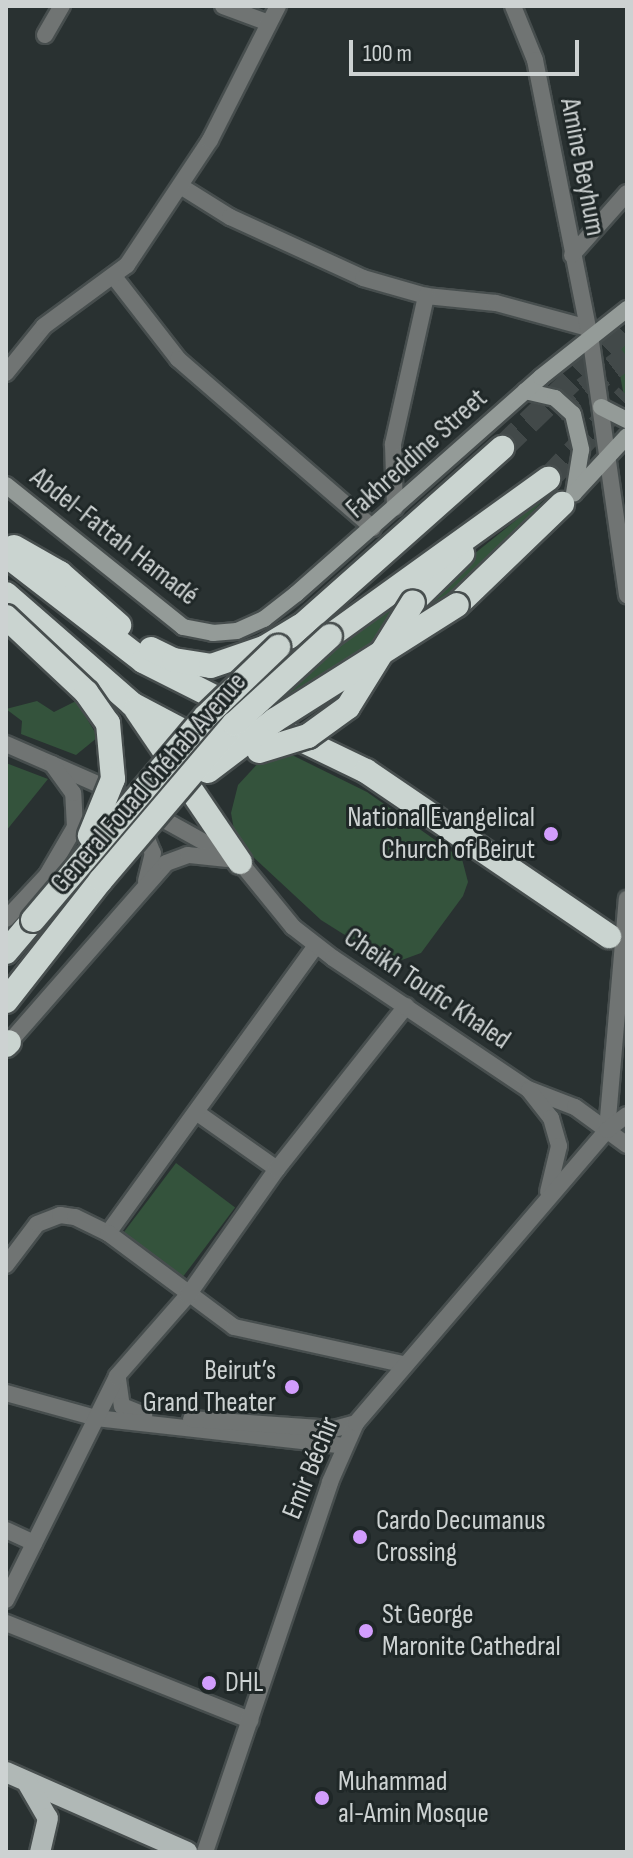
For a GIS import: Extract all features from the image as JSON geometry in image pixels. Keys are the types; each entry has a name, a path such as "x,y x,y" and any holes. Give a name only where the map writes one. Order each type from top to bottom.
{"highway":[{"name":"General Fouad Chéhab Avenue","path":"6,952 206,716 300,626 502,448"},
{"name":"General Fouad Chéhab Avenue","path":"6,1001 148,823 234,724 330,636 411,573 542,484 413,602 348,707 308,736 259,751 212,745 132,704"},
{"path":"148,823 243,743 457,605 568,498"},
{"path":"6,544 60,573 156,653 194,665 232,661 300,626"},
{"path":"6,555 143,661 366,771 609,936"},
{"path":"6,594 132,704 240,862"},
{"path":"6,617 100,706 110,732 110,792 55,893"}],"main road":[{"name":"Fakhreddine Street","path":"237,631 264,619 373,528 589,335 627,309"},
{"path":"525,391 555,398 573,414 581,440 568,498"},
{"path":"601,407 627,420"},
{"path":"568,498 627,436"},
{"name":"Abdel-Fattah Hamadé","path":"6,485 183,627 213,633 237,631"},
{"path":"6,1772 187,1852"},
{"path":"27,1782 48,1818 40,1852"}],"street":[{"path":"45,35 62,6"},
{"path":"223,6 266,22"},
{"path":"6,373 54,318 115,278 182,187 266,22 278,6"},
{"name":"Amine Beyhum","path":"513,6 535,60 611,453"},
{"path":"182,187 230,217 363,278 426,296 496,303 589,335"},
{"path":"572,255 627,193"},
{"path":"115,278 178,359 373,528"},
{"path":"395,508 393,444 426,296"},
{"path":"611,453 627,538"},
{"path":"611,453 627,595"},
{"path":"6,744 48,760 240,862"},
{"path":"48,760 70,786 75,827"},
{"path":"6,919 47,875 75,827 92,817 114,814 141,824 153,853 142,890"},
{"path":"7,1044 142,890 180,856 240,862"},
{"name":"Cheikh Toufic Khaled","path":"240,862 288,922 316,946 528,1089 575,1107 627,1145"},
{"path":"607,1130 624,975 627,899"},
{"path":"108,1233 316,946"},
{"path":"6,1600 117,1376 188,1295 277,1169 406,1006"},
{"path":"607,1130 623,1070 627,1022"},
{"path":"528,1089 551,1118 559,1146 556,1172 543,1207"},
{"path":"196,1112 277,1169"},
{"path":"607,1130 627,1115"},
{"name":"Emir Béchir","path":"205,1852 344,1446 356,1423 402,1364 543,1207 607,1130"},
{"path":"6,1265 45,1219 75,1217 108,1233 219,1319 249,1332 402,1364"},
{"path":"117,1376 120,1402 133,1414 334,1429 356,1423"},
{"path":"6,1393 96,1418 344,1446"},
{"path":"6,1530 34,1543"},
{"path":"6,1623 250,1720"}],"green space":[{"path":"627,335 627,412 615,349"},
{"path":"552,491 486,562 407,627 429,598 474,554"},
{"path":"428,571 374,648 238,736 300,676"},
{"path":"37,701 54,712 76,701 98,737 76,755 21,734 22,721 6,709"},
{"path":"290,754 367,792 462,859 468,882 463,896 421,953 391,964 321,920 236,841 231,813 238,785 261,760"},
{"path":"6,763 48,779 6,831"},
{"path":"176,1163 235,1208 182,1278 123,1233"}],"tunnel":[{"path":"502,448 627,327"},
{"path":"555,411 627,357"},
{"path":"548,479 627,396"}],"place":[{"name":"National Evangelical Church of Beirut","path":"551,834"},
{"name":"Beirut’s Grand Theater","path":"292,1387"},
{"name":"Cardo Decumanus Crossing","path":"360,1537"},
{"name":"St George Maronite Cathedral","path":"366,1631"},
{"name":"DHL","path":"209,1683"},
{"name":"Muhammad al-Amin Mosque","path":"322,1798"}]}
